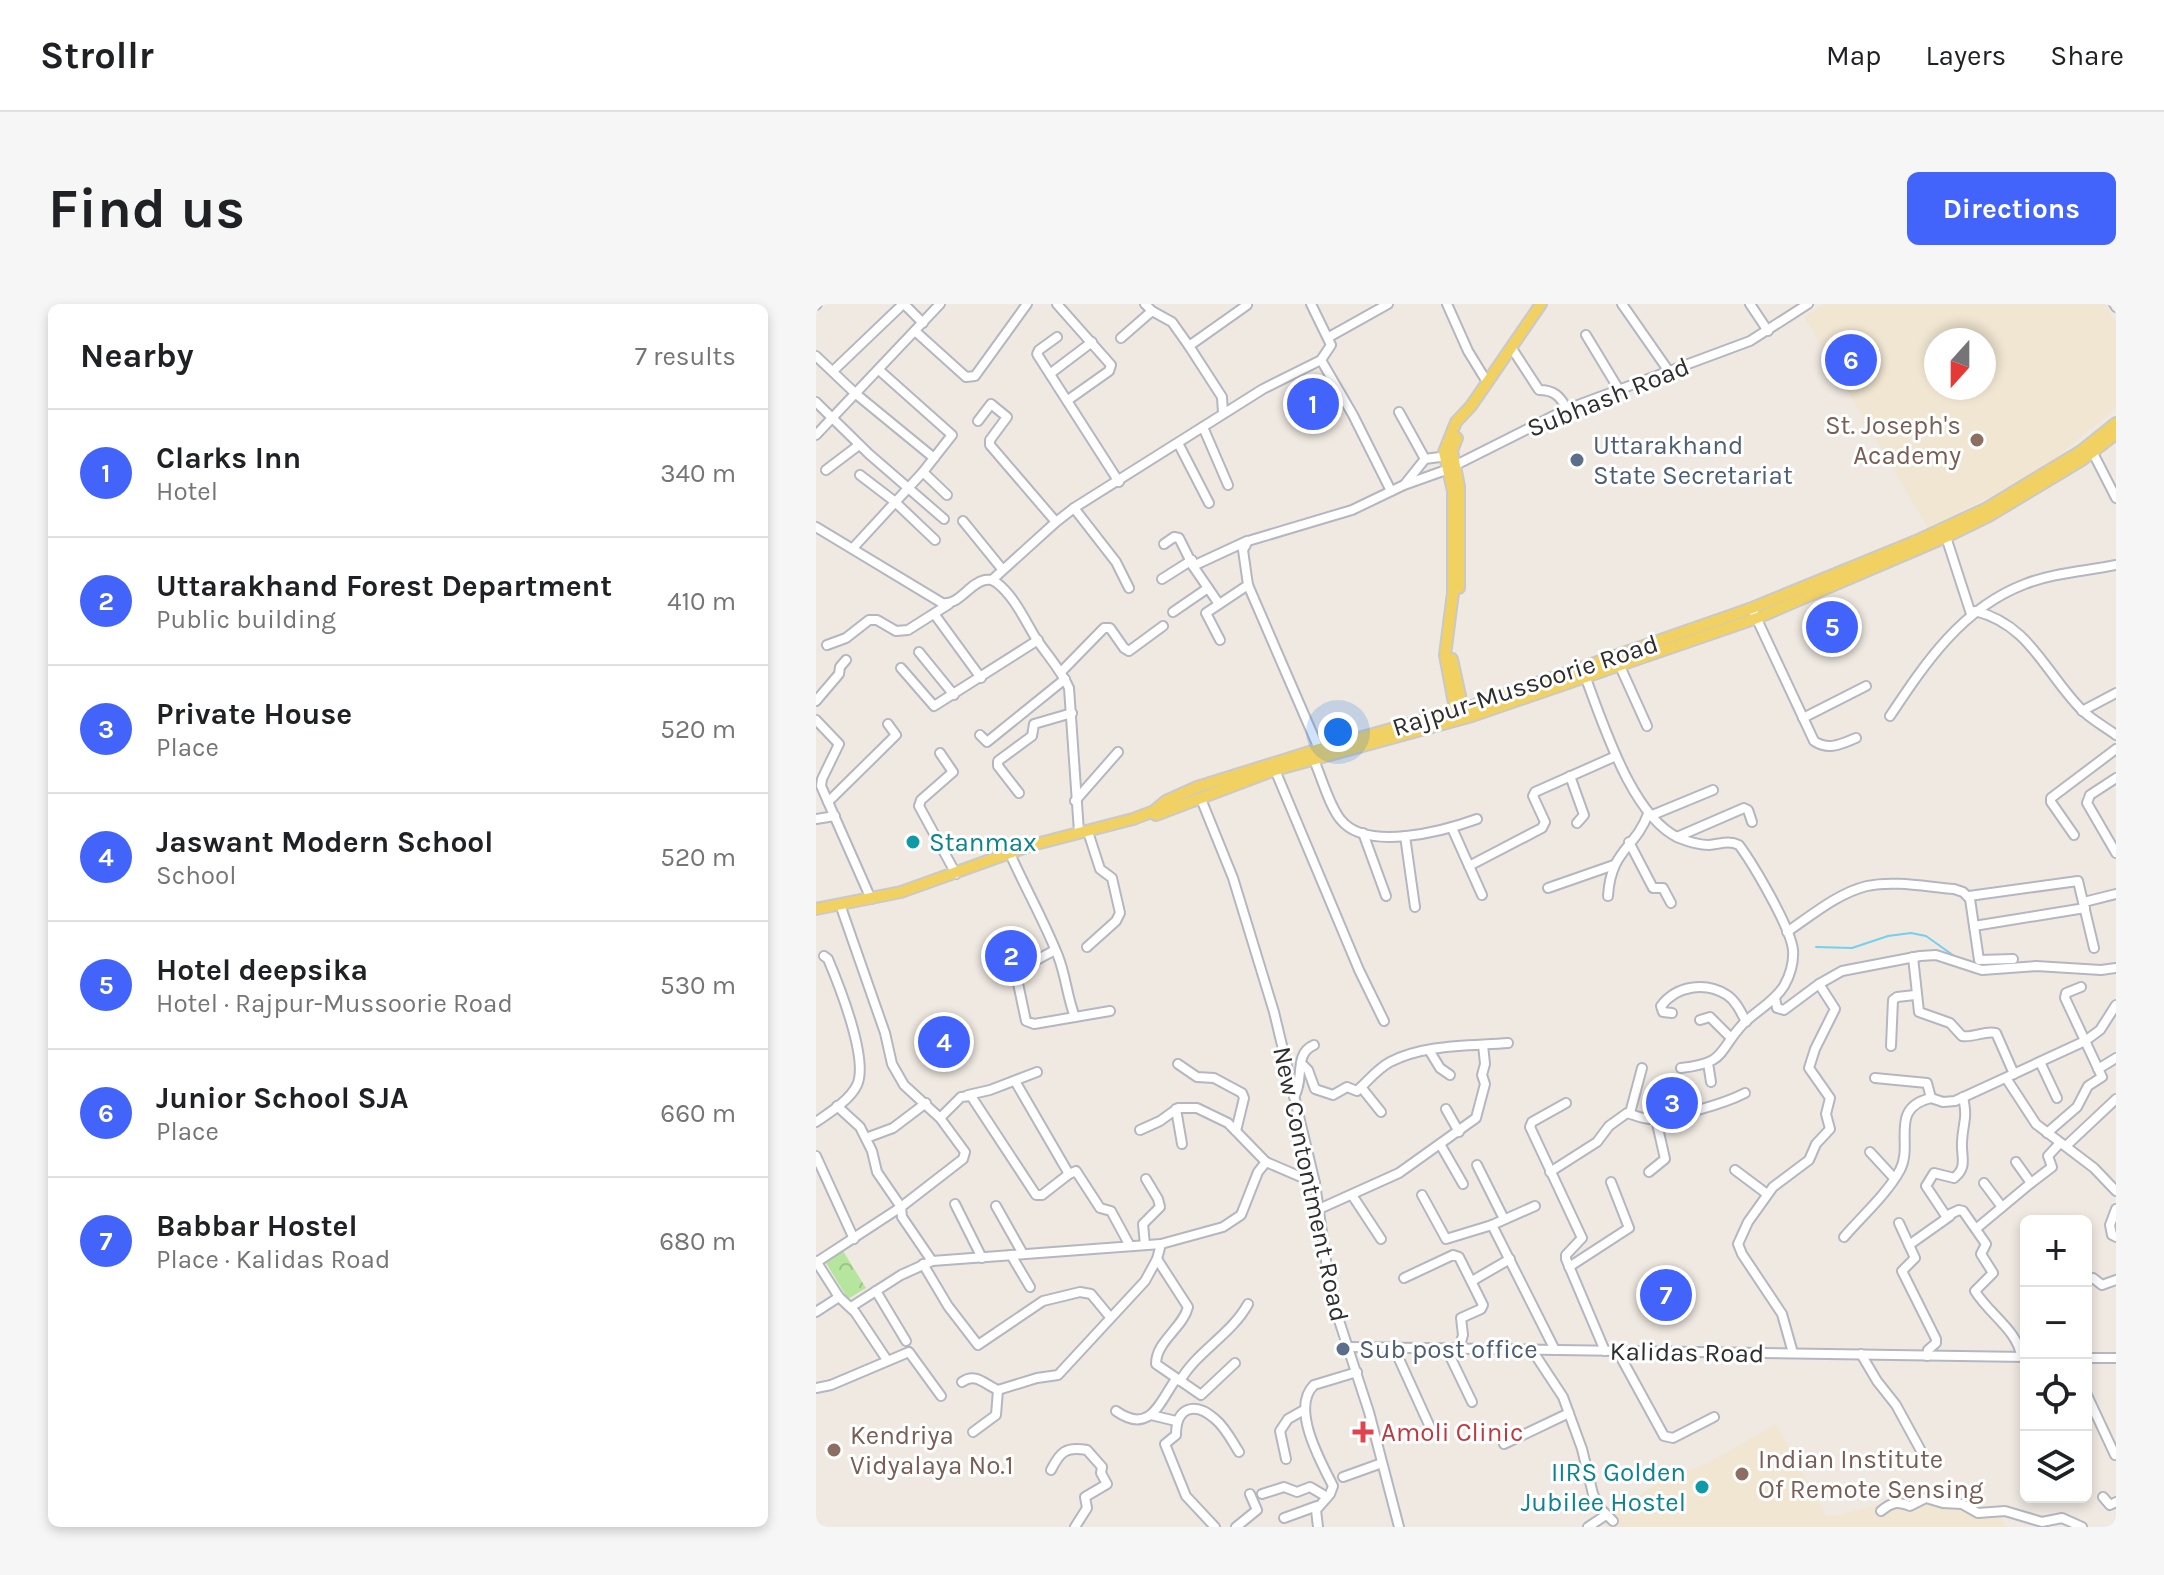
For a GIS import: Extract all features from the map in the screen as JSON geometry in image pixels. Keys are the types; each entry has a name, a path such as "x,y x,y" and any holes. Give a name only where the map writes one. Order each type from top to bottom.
{"main road":[{"path":"1460,714 1445,655 1453,593 1453,491 1449,462 1456,422 1463,417 1541,304"},
{"name":"Rajpur-Mussoorie Road","path":"1460,714 1754,613 1987,508 2081,451 2116,423"},
{"name":"Rajpur-Mussoorie Road","path":"1201,794 1316,753 1585,676 1754,613 1946,537 2014,501 2093,453 2116,434"},
{"name":"Rajpur-Mussoorie Road","path":"816,916 949,884 1012,858 1154,811 1166,801 1201,794 1316,753"},
{"name":"Rajpur-Mussoorie Road","path":"816,909 871,899 956,874 1032,845 1084,833"}],"street":[{"path":"833,371 904,304 923,323"},
{"path":"816,435 940,304"},
{"path":"915,331 971,379 1027,304"},
{"path":"1057,304 1092,342 1111,369 1068,400"},
{"path":"827,645 846,638 869,620 877,620 901,632 935,615 976,584 992,580 1074,508 1263,389 1321,360 1331,345 1311,304"},
{"path":"1329,337 1387,304"},
{"path":"1447,304 1468,351 1487,382"},
{"path":"1622,304 1668,370"},
{"path":"1750,304 1768,331"},
{"name":"Subhash Road","path":"1162,579 1250,539 1336,516 1567,409 1668,370 1720,354 1768,331 1808,304"},
{"path":"1189,346 1247,305"},
{"path":"1121,338 1148,308 1172,322 1222,397 1223,413"},
{"path":"1586,335 1618,388"},
{"path":"1057,337 1037,352 1119,482"},
{"path":"1051,373 1092,342"},
{"path":"1511,347 1539,390 1560,395 1567,409"},
{"path":"816,356 856,394 934,458"},
{"path":"1321,360 1391,491"},
{"path":"853,548 923,472 952,435 879,370"},
{"path":"816,402 859,445 944,519"},
{"path":"978,421 991,404 1007,417 990,440 990,445 1056,522"},
{"path":"1399,412 1425,459"},
{"path":"1203,427 1228,485"},
{"path":"1178,443 1209,503"},
{"path":"826,470 859,445"},
{"path":"2093,453 2116,498"},
{"name":"Subhash Road","path":"1404,485 1425,459 1449,462"},
{"path":"923,472 947,495"},
{"path":"860,475 894,501 935,540"},
{"path":"1074,508 1116,562 1129,588"},
{"path":"963,521 1002,569"},
{"path":"816,527 942,603 949,604"},
{"path":"1164,544 1177,536 1219,604"},
{"path":"1946,537 1973,612"},
{"path":"1250,539 1243,550 1248,585 1341,821 1363,833 1405,836 1452,828 1477,819"},
{"path":"1890,716 1927,662 1973,612 2026,583 2116,565"},
{"path":"992,580 1011,598 1063,675 1072,713 1075,801 1084,833 1100,869 1112,878 1120,913 1116,921 1087,947"},
{"path":"1220,640 1206,616 1248,585"},
{"path":"1173,612 1208,588"},
{"path":"1973,612 2001,619 2019,633 2082,711 2116,735"},
{"path":"1754,613 1814,741 1823,747 1831,747 1856,738"},
{"path":"935,615 981,678"},
{"path":"980,735 987,742 1063,675 1104,628 1110,628 1129,651 1163,626"},
{"path":"901,668 932,705 937,705 1038,640"},
{"path":"919,652 954,695"},
{"path":"816,701 839,674 846,660"},
{"path":"1619,664 1647,726"},
{"path":"1585,676 1616,756 1649,815 1660,827 1677,837 1699,844 1729,842 1739,845 1787,932 1793,951 1787,981 1775,998 1731,1038 1723,1053 1708,1063 1681,1068"},
{"path":"1803,718 1866,686"},
{"path":"2082,711 2116,693"},
{"path":"1019,793 998,766 998,761 1032,736 1034,724 1072,713"},
{"path":"816,720 839,744 821,782 871,899"},
{"path":"828,802 896,735 888,724"},
{"path":"2074,835 2051,798 2116,749"},
{"path":"1075,801 1118,752"},
{"path":"940,753 953,772 921,800 919,806 956,874"},
{"path":"1469,866 1542,828 1545,822 1533,793 1616,756"},
{"path":"1275,770 1359,970 1384,1021"},
{"path":"1570,776 1584,815 1577,823"},
{"path":"2116,778 2087,800 2088,807 2116,853"},
{"path":"1608,896 1614,865 1649,815 1713,790"},
{"path":"1201,794 1205,811"},
{"name":"New Contontment Road","path":"1201,794 1233,878 1267,984 1315,1183 1329,1287 1357,1372 1399,1527"},
{"path":"1677,837 1744,808 1748,810 1752,822"},
{"path":"816,819 835,816"},
{"path":"1452,828 1482,895"},
{"path":"1363,833 1386,896"},
{"path":"1405,836 1415,907"},
{"path":"1629,842 1653,888 1664,889 1671,903"},
{"path":"1012,858 1055,950 1075,1017"},
{"path":"1548,888 1614,865"},
{"path":"1787,932 1840,896 1864,886 1881,884 1954,889 1969,896 2077,881 2094,948"},
{"path":"1974,926 2085,905 2116,894"},
{"path":"1969,896 1979,960 2013,959"},
{"path":"842,910 885,1033 889,1058 904,1085 940,1118 965,1156 901,1207 816,1262 887,1360"},
{"path":"1055,950 1016,974 1024,1019 1034,1024 1110,1011"},
{"path":"1775,998 1777,1008 1787,1009 1819,984 1853,968 1913,957 1936,955 1982,970 2036,966 2116,968"},
{"path":"816,1122 855,1090 861,1067 845,999 824,956"},
{"path":"1913,957 1919,1012 1950,1023 1962,1036 1996,1033 2010,1076 2033,1120 2101,1174 2116,1191"},
{"path":"1793,1353 1780,1308 1738,1244 1741,1234 1767,1194 1809,1160 1814,1146 1830,1129 1826,1114 1830,1098 1809,1068 1835,1009 1819,984"},
{"path":"1672,1013 1660,1010 1663,1002 1676,992 1690,987 1725,994 1746,1022"},
{"path":"2047,1133 2077,1107 2088,1086 2101,1078 2064,996 2081,987"},
{"path":"1891,1046 1893,1000 1915,995"},
{"path":"1844,1237 1903,1164 1908,1111 1913,1105 1931,1098 1947,1103 2085,1041 2100,1030 2116,1005"},
{"path":"1700,1020 1708,1016 1731,1038"},
{"path":"1301,1063 1308,1070 1313,1085 1320,1092 1333,1095 1355,1088 1390,1062 1429,1050 1508,1043"},
{"path":"1294,1098 1300,1085 1304,1051 1314,1045"},
{"path":"1319,1209 1399,1173 1479,1115 1485,1084 1482,1075 1485,1064 1483,1045"},
{"path":"1429,1050 1440,1068 1450,1075"},
{"path":"2098,1069 2116,1058"},
{"path":"2040,1062 2057,1098"},
{"path":"1708,1063 1711,1082"},
{"path":"1178,1064 1197,1077 1214,1078 1242,1093 1244,1098 1236,1131"},
{"path":"1550,1172 1597,1142 1609,1126 1630,1113 1642,1068"},
{"path":"940,1118 961,1097 990,1090 1037,1072"},
{"path":"1875,1078 1927,1083 1931,1098"},
{"path":"1015,1081 1069,1174"},
{"path":"1355,1088 1381,1112"},
{"path":"1630,1113 1642,1119 1656,1119 1731,1101 1745,1093"},
{"path":"968,1095 1036,1195 1042,1195 1074,1171 1078,1173 1100,1208 1111,1210 1130,1246"},
{"path":"1950,1216 1946,1216 1925,1184 1934,1173 1954,1178 1962,1170 1962,1142 1967,1115 1963,1097"},
{"path":"1977,1228 2052,1167 2047,1157 2116,1099"},
{"path":"866,1138 893,1128 926,1103"},
{"path":"1566,1103 1530,1125 1582,1238 1566,1255 1605,1351"},
{"path":"837,1106 857,1124 866,1138 877,1172 901,1207 902,1217 948,1306 978,1345 1043,1301 1080,1292 1091,1294 1110,1317"},
{"path":"1176,1109 1182,1144"},
{"path":"1140,1130 1176,1109 1202,1110 1222,1119 1266,1162 1315,1183"},
{"path":"1446,1109 1459,1132"},
{"path":"1649,1172 1665,1160 1656,1119"},
{"path":"1440,1144 1463,1184"},
{"path":"1870,1152 1894,1178"},
{"path":"816,1156 854,1239"},
{"path":"851,1307 928,1263 1161,1244 1223,1227 1237,1219 1248,1202 1258,1172 1266,1162"},
{"path":"2016,1162 2031,1183"},
{"path":"1477,1165 1504,1219"},
{"path":"1735,1170 1767,1194"},
{"path":"1145,1245 1143,1224 1160,1207 1146,1179"},
{"path":"1569,1267 1629,1228 1611,1182"},
{"path":"1984,1183 2002,1207"},
{"path":"1352,1195 1381,1239"},
{"path":"1422,1195 1446,1239 1492,1225 1535,1206"},
{"path":"955,1204 982,1258"},
{"path":"996,1206 1023,1254"},
{"path":"2116,1209 2109,1228 2116,1237"},
{"path":"1909,1245 1962,1210 1986,1245 1981,1254 1993,1272 1975,1288 1975,1293 2016,1338 2020,1347"},
{"path":"1899,1223 1915,1258 1902,1271 1936,1342 1928,1350 1927,1356"},
{"path":"1492,1225 1555,1350"},
{"path":"962,1382 977,1378 998,1390 1058,1375 1145,1281 1161,1244"},
{"path":"1011,1255 1030,1287"},
{"path":"1404,1278 1455,1255 1483,1305 1460,1319 1463,1335 1459,1349"},
{"path":"1157,1259 1188,1302 1185,1316 1155,1359 1158,1366 1203,1395 1235,1363"},
{"path":"1472,1281 1510,1259"},
{"path":"2092,1278 2102,1285 2116,1280"},
{"path":"876,1291 906,1341"},
{"path":"816,1312 839,1297"},
{"path":"1116,1411 1136,1421 1145,1420 1188,1369 1235,1323 1248,1304"},
{"name":"Kalidas Road","path":"1348,1347 2020,1356"},
{"path":"1394,1348 1430,1427"},
{"path":"1446,1348 1472,1402"},
{"path":"1532,1350 1559,1387 1584,1456 1593,1494 1609,1518 1588,1527"},
{"path":"816,1388 831,1385 909,1352 941,1396"},
{"path":"1618,1352 1664,1436 1673,1438 1714,1417"},
{"path":"1861,1354 1896,1405 1920,1449"},
{"path":"2092,1358 2116,1358"},
{"path":"1284,1518 1317,1506 1333,1486 1318,1457 1304,1410 1307,1393 1314,1385 1357,1372"},
{"path":"973,1432 996,1415 998,1390"},
{"path":"2092,1406 2115,1455"},
{"path":"1215,1527 1186,1496 1165,1446 1177,1433 1176,1421 1184,1411 1197,1410 1218,1421 1239,1452"},
{"path":"1286,1459 1280,1431 1288,1419 1304,1410"},
{"path":"1504,1444 1569,1413"},
{"path":"1151,1415 1176,1421"},
{"path":"1051,1470 1060,1454 1071,1448 1087,1450 1102,1467 1101,1473 1107,1484 1085,1497 1087,1508 1075,1527"},
{"path":"1343,1477 1382,1463"},
{"path":"1262,1494 1284,1487 1297,1492 1310,1487 1327,1497"},
{"path":"1236,1527 1257,1510 1250,1494"},
{"path":"2103,1497 2110,1505 2116,1502"},
{"path":"1881,1511 1895,1502 1910,1506 1926,1498 1962,1504 1978,1513 2005,1511 2042,1522 2062,1518 2082,1527"},
{"path":"1317,1506 1318,1527"}],"shaded area":[{"name":"St. Joseph's Academy","path":"1824,304 2105,304 2116,323 2116,408 2040,471 1928,528 1804,317"},
{"name":"Indian Institute Of Remote Sensing","path":"1776,1424 1826,1516 1930,1495 1963,1498 1999,1515 2007,1527 1607,1527 1605,1524 1613,1521 1617,1511 1654,1485 1710,1462"}],"green space":[{"path":"843,1251 866,1288 848,1299 826,1263"}],"waterway":[{"path":"1816,947 1852,948 1888,936 1911,933 1926,936 1957,958"},
{"path":"1991,964 2004,965"}],"place":[{"name":"Junior School SJA","path":"1851,360"},
{"name":"Clarks Inn","path":"1313,404"},
{"name":"St. Joseph's Academy","path":"1977,440"},
{"name":"Uttarakhand State Secretariat","path":"1577,460"},
{"name":"Hotel deepsika","path":"1832,627"},
{"name":"Stanmax","path":"913,842"},
{"name":"Uttarakhand Forest Department","path":"1011,956"},
{"name":"Jaswant Modern School","path":"944,1042"},
{"name":"Private House","path":"1672,1103"},
{"name":"Babbar Hostel","path":"1666,1295"},
{"name":"Sub post office","path":"1343,1349"},
{"name":"Amoli Clinic","path":"1363,1432"},
{"name":"Kendriya Vidyalaya No.1","path":"834,1450"},
{"name":"Indian Institute Of Remote Sensing","path":"1742,1474"},
{"name":"IIRS Golden Jubilee Hostel","path":"1702,1487"}]}
